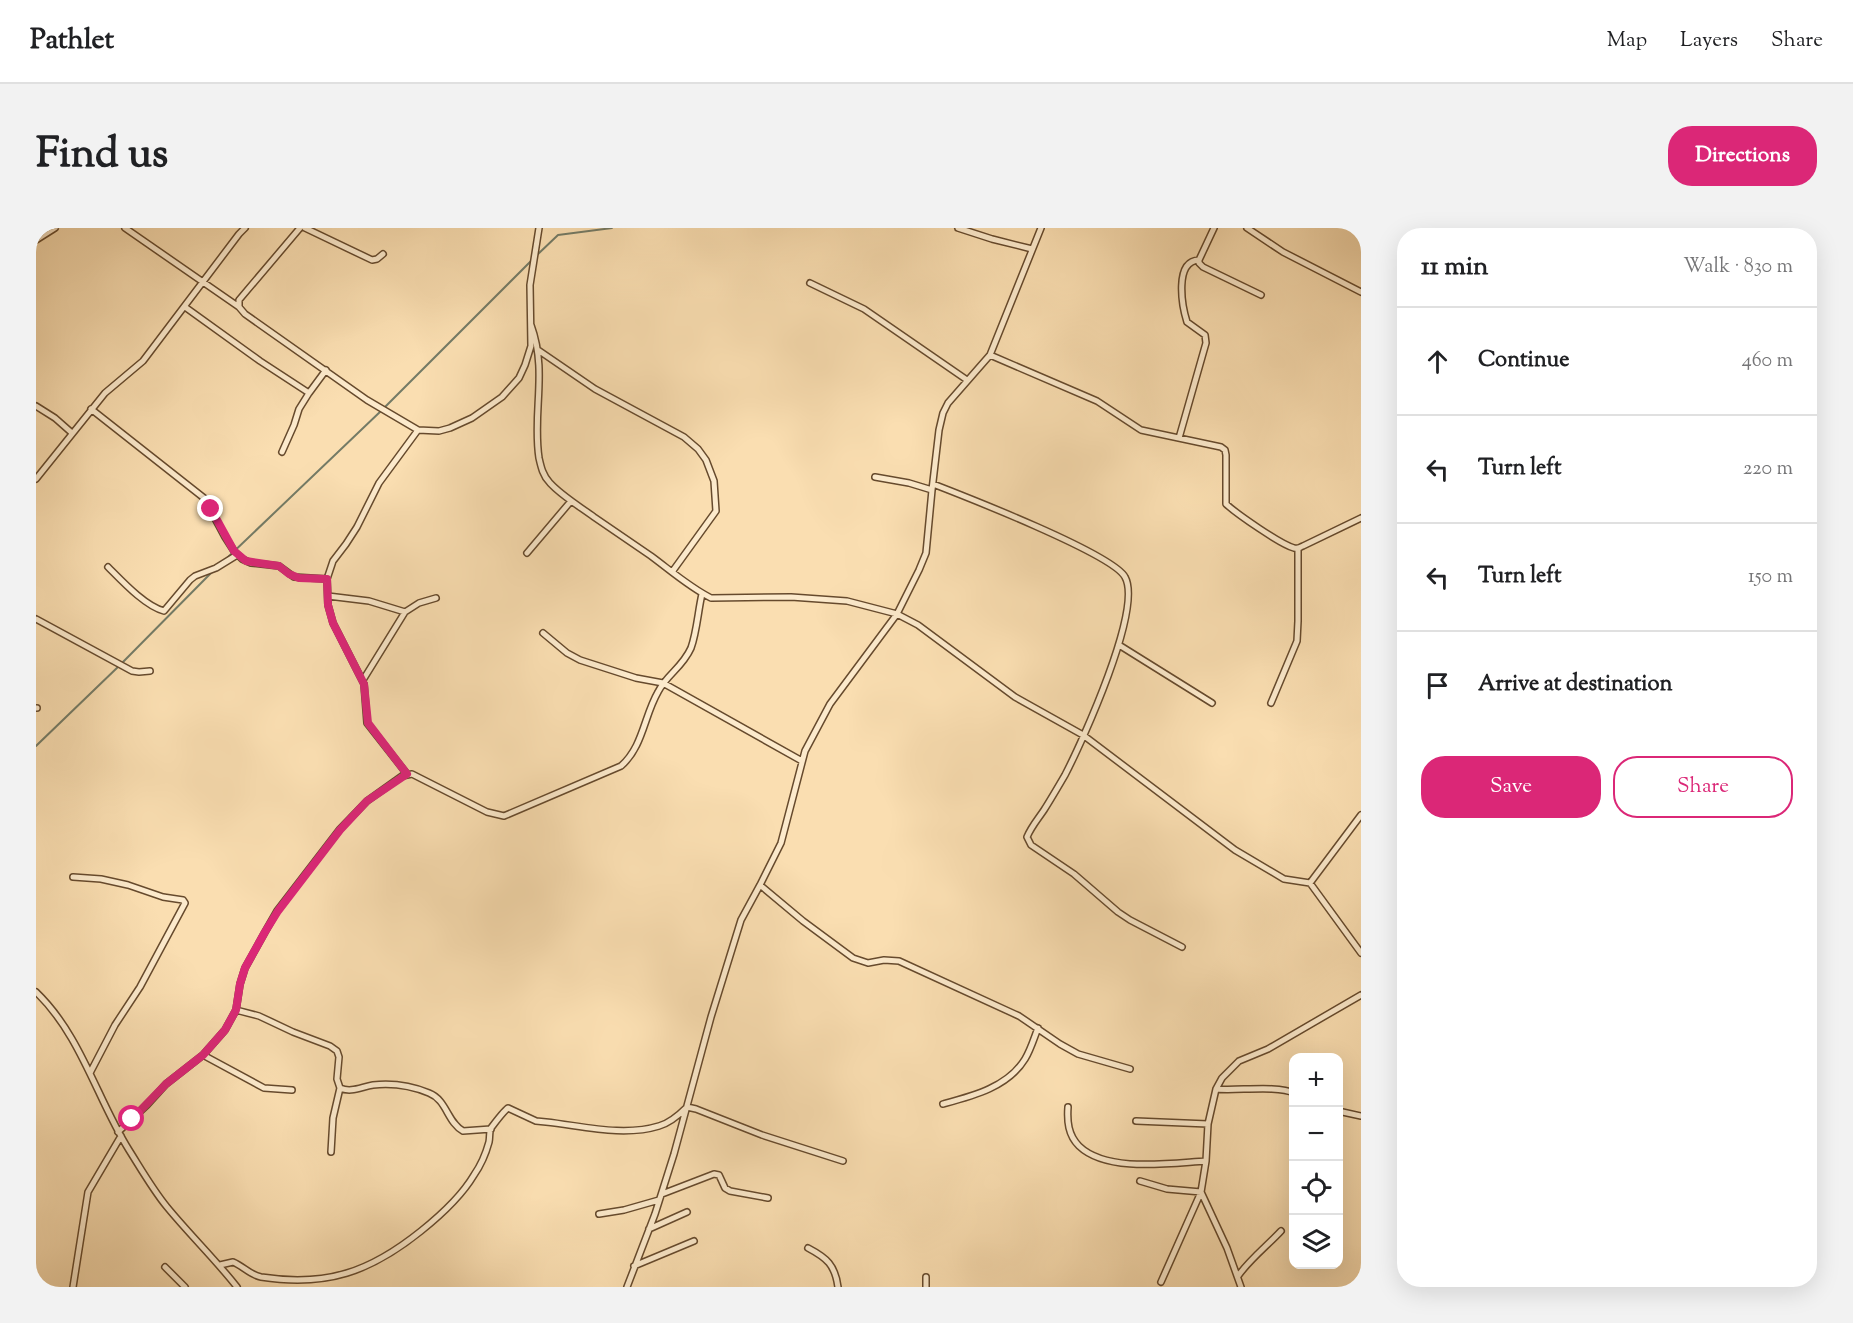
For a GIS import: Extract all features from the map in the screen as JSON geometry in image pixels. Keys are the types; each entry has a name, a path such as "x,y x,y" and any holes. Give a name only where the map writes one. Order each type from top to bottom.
{"street":[{"path":"36,240 55,228"},
{"path":"125,228 375,405 418,430 450,428 472,418 502,398 519,378 531,346 530,285 539,228"},
{"path":"36,479 111,387 143,361 245,228"},
{"path":"239,307 239,300 300,228"},
{"path":"305,228 372,260 383,254"},
{"path":"958,228 1032,249"},
{"path":"627,1287 660,1197 741,920 781,843 802,761 830,704 897,614 909,592 926,552 932,487 943,413 948,403 990,355 1041,228"},
{"path":"1214,228 1199,263 1261,295"},
{"path":"1247,228 1283,252 1361,291"},
{"path":"1179,438 1206,339 1205,335 1187,322 1183,300 1184,272 1190,262 1199,260"},
{"path":"810,283 864,309 967,380"},
{"path":"185,307 309,393"},
{"path":"531,325 538,350 539,458 548,482 571,501 702,594 716,599 790,597 847,601 897,614 918,625 1015,697 1083,735 1235,850 1284,879 1310,883 1361,952"},
{"path":"538,350 595,389 684,437 698,449 706,460 714,481 716,511 672,572"},
{"path":"990,355 1097,401 1141,430 1215,445 1225,450 1226,504 1278,540 1298,548 1361,518"},
{"path":"282,452 299,409 326,370"},
{"path":"36,406 55,418 72,433"},
{"path":"91,410 204,498 237,555 251,563 279,566 294,577 327,579"},
{"path":"418,430 379,483 357,527 333,561 327,579 333,623 363,680 368,723 407,774 422,778 497,816 511,814 551,794 613,769 628,760 635,749 656,694 663,683 681,666 692,645 702,594"},
{"path":"875,477 932,487 1025,522 1094,554 1119,569 1126,577 1128,595 1125,622 1106,681 1065,774 1027,835 1031,845 1074,874 1130,920 1182,947"},
{"path":"527,553 571,501"},
{"path":"1271,702 1296,641 1298,548"},
{"path":"108,567 130,589 155,608 164,611 195,576 216,568 237,555"},
{"path":"328,596 369,601 405,612"},
{"path":"363,680 405,612 419,603 436,598"},
{"path":"36,619 132,671 150,670"},
{"path":"543,633 567,653 580,660 636,678 663,683 802,761"},
{"path":"1119,645 1212,703"},
{"path":"73,1287 88,1192 119,1134 166,1084 203,1055 225,1030 236,1010 245,968 278,911 340,830 367,801 407,774"},
{"path":"1310,883 1361,815"},
{"path":"73,877 85,876 128,885 163,897 183,900 185,903 90,1073"},
{"path":"760,885 811,928 853,958 868,963 884,960 899,961 1019,1016 1078,1054 1130,1069"},
{"path":"36,993 63,1025 90,1073 119,1134 166,1206 237,1287"},
{"path":"1161,1282 1201,1192 1208,1124 1216,1089 1222,1078 1239,1061 1276,1044 1361,995"},
{"path":"236,1010 259,1016 337,1051 339,1057 337,1079 340,1089 333,1118 331,1152"},
{"path":"943,1104 992,1088 1006,1079 1025,1058 1038,1028"},
{"path":"203,1055 264,1088 292,1090"},
{"path":"340,1089 346,1091 373,1085 414,1088 432,1094 438,1099 455,1124 463,1131 491,1129"},
{"path":"1216,1089 1233,1091 1281,1089 1289,1092"},
{"path":"220,1265 233,1262 258,1276 313,1280 342,1276 371,1265 396,1251 437,1218 475,1175 489,1143 491,1129 508,1108 536,1120 622,1131 660,1126 676,1117 687,1107"},
{"path":"687,1107 762,1135 843,1161"},
{"path":"1068,1107 1068,1126 1072,1136 1078,1145 1094,1155 1134,1164 1206,1161"},
{"path":"1343,1112 1361,1116"},
{"path":"1136,1121 1208,1124"},
{"path":"599,1214 624,1209 660,1197 714,1174 719,1175 725,1188 730,1191 768,1198"},
{"path":"1140,1181 1167,1189 1201,1192"},
{"path":"1201,1192 1241,1287"},
{"path":"649,1229 687,1212"},
{"path":"1238,1276 1244,1267 1262,1252 1281,1231"},
{"path":"634,1266 694,1240"},
{"path":"808,1248 829,1261 838,1287"},
{"path":"165,1267 185,1287"},
{"path":"926,1277 926,1287"},
{"path":"313,1280 314,1287"}],"waterway":[{"path":"537,255 558,235 612,228"},
{"path":"226,559 382,410 533,259"},
{"path":"36,746 213,571"}],"route":[{"path":"132,1119 166,1084 203,1055 225,1030 236,1010 245,968 265,932 278,911 340,830 367,801 407,774 368,723 364,684 333,623 328,605 327,579 294,577 279,566 246,561 234,551 211,509"}]}
